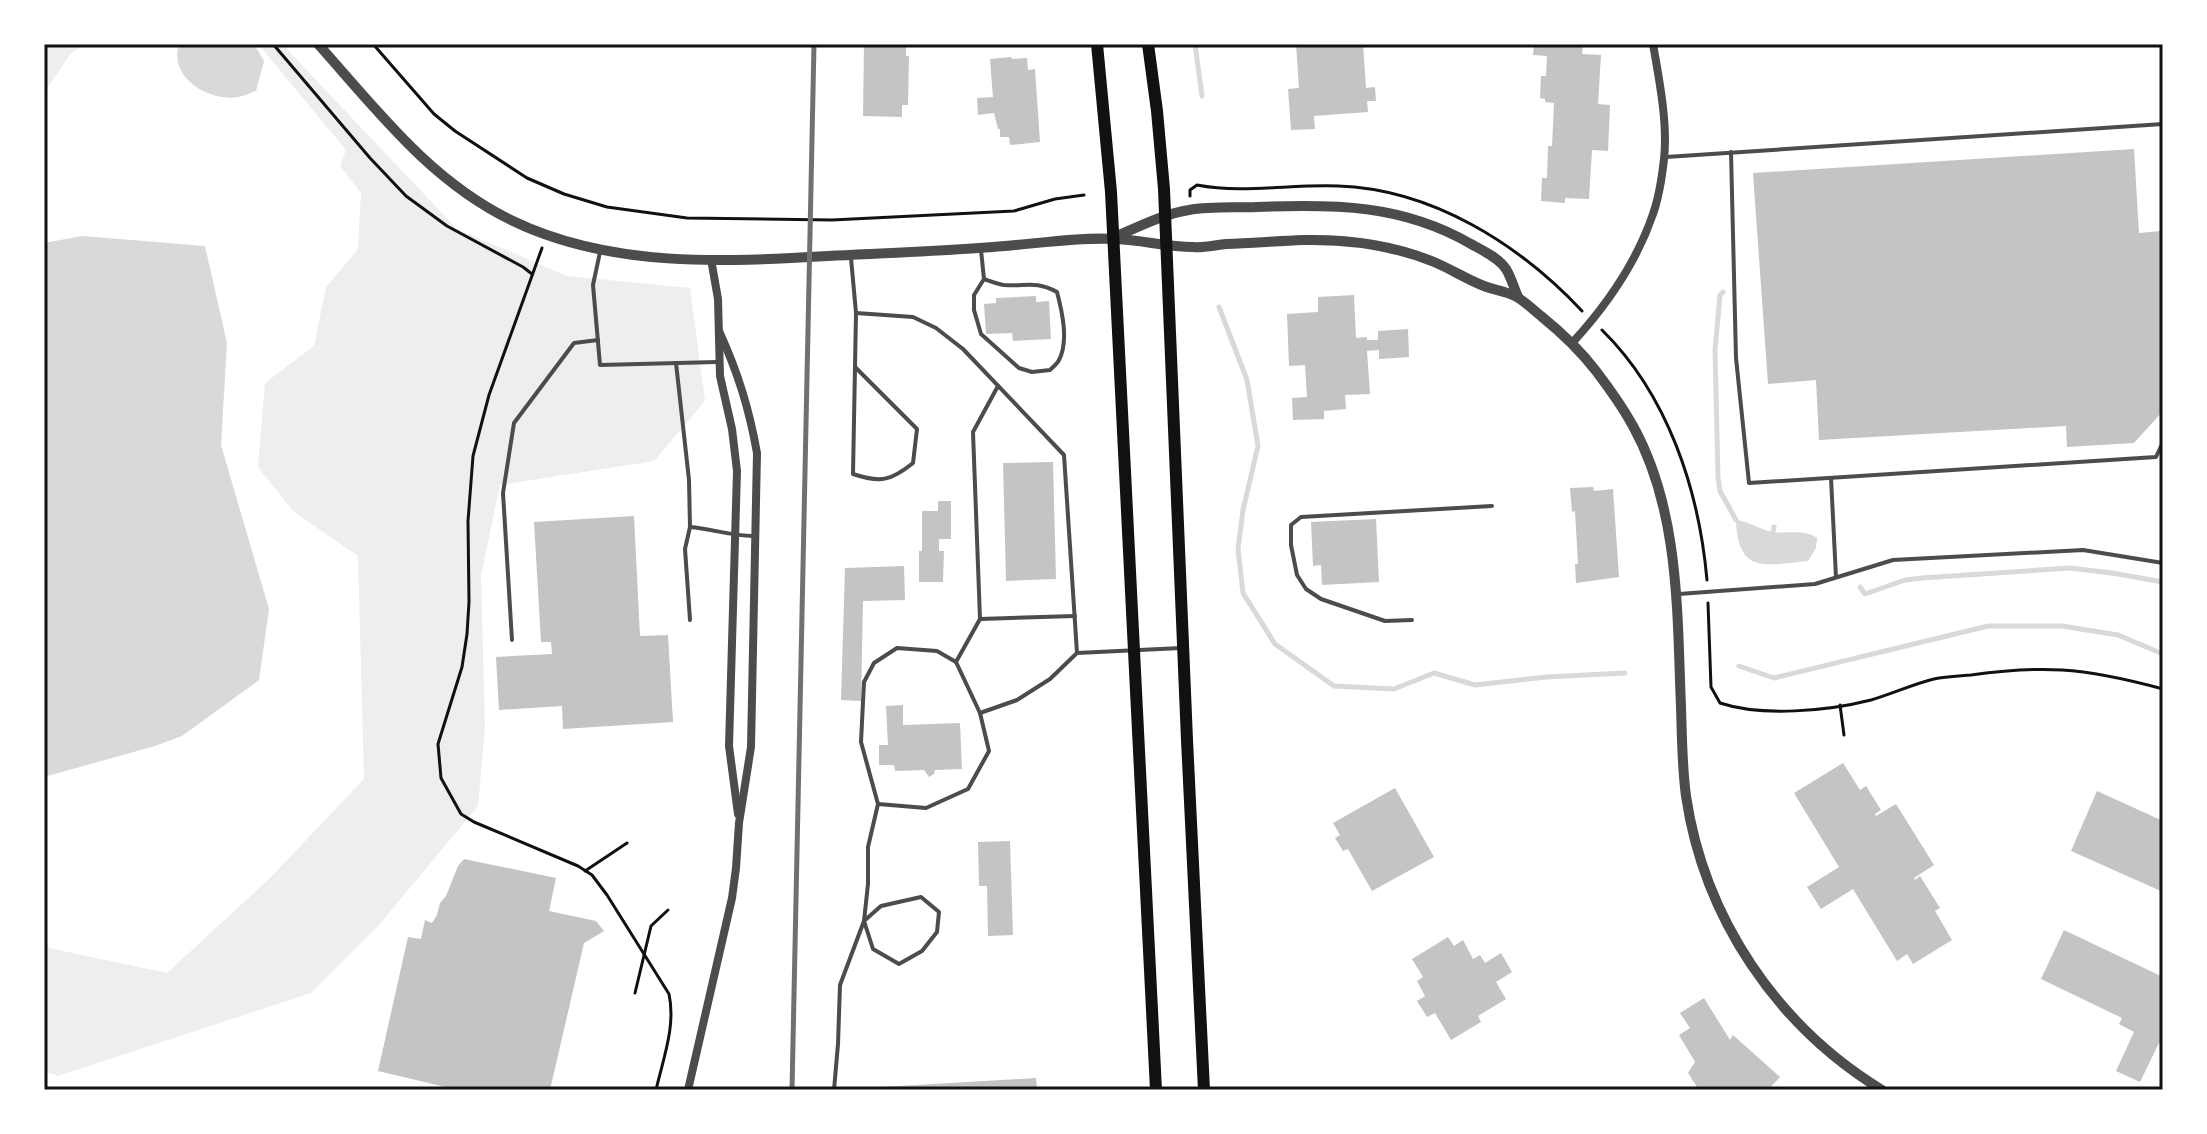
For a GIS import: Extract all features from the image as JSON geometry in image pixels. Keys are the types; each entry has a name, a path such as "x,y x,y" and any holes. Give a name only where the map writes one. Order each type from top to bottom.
{"main road":[{"path":"1097,44 1111,192 1156,1090"},
{"path":"1148,44 1165,216 1204,1090"}],"street":[{"path":"318,44 404,142 481,204 547,236 600,250 672,259 711,259 851,255 1113,238 1192,248 1305,240 1364,244 1404,252 1518,297 1573,342 1618,401 1651,465 1667,524 1676,594 1685,792 1701,862 1713,894 1734,939 1786,1010 1841,1063 1882,1090"},
{"path":"1573,342 1592,321 1635,257 1654,212 1664,157 1659,80 1653,44"},
{"path":"1113,238 1165,216 1191,210 1315,205 1360,207 1399,214 1456,235 1481,249 1505,267 1518,297"},
{"path":"711,259 718,299 720,376 735,453 729,746 739,823"},
{"path":"688,1090 732,898 739,823 751,747 757,453 737,371 719,331"}],"lane":[{"path":"1664,157 2163,124"},
{"path":"1731,152 1736,358 1749,483 2156,457 2163,442"},
{"path":"980,248 984,279 974,295 974,310 981,334 1019,368 1032,372 1050,370 1059,360 1063,345 1062,311 1057,292 1030,283 1003,285 984,279"},
{"path":"600,250 593,285 600,365 720,362"},
{"path":"851,255 856,313 853,474 873,481 898,475 913,463 917,429 855,367"},
{"path":"856,313 913,317 936,328 963,349 1064,455 1077,653"},
{"path":"512,640 503,493 514,423 574,343 598,340"},
{"path":"676,363 689,480 690,527 685,549 690,620"},
{"path":"956,662 980,619 973,432 998,386"},
{"path":"1831,478 1836,577"},
{"path":"1412,620 1385,621 1321,599 1306,589 1297,575 1291,525 1301,517 1492,506"},
{"path":"690,527 714,529 735,536 756,536"},
{"path":"1676,594 1815,584 1893,560 2083,550 2163,563"},
{"path":"980,619 1075,616"},
{"path":"834,1090 840,985 864,921 868,847 878,804 861,742 864,682 874,663 897,648 937,651 956,662 980,713 989,751 968,789 926,808 878,804"},
{"path":"980,713 1017,700 1050,679 1077,653 1183,648"},
{"path":"921,897 939,912 937,932 922,951 899,964 873,949 864,921 881,906 921,897"}],"path":[{"path":"273,44 406,196 447,226 532,274"},
{"path":"373,44 434,114 455,131 527,178 564,194 607,207 687,218 832,220 1014,211 1055,199 1084,195"},
{"path":"1191,210 1190,190 1197,185 1238,189 1348,187 1379,191 1451,213 1493,237 1566,293 1612,340 1642,381 1675,443 1690,482 1708,592 1711,687 1720,703 1753,710 1840,705 1870,700 1935,679 1991,672 2061,670 2128,679 2163,689"},
{"path":"547,236 489,395 473,456 468,521 467,634 462,667 438,744 438,759 441,778 461,814 585,871 592,875 607,895 669,994 672,1009 670,1027 656,1090"},
{"path":"1840,705 1844,735"},
{"path":"585,871 627,843"},
{"path":"635,993 651,926 668,910"}],"shaded area":[{"path":"44,44 87,44 71,53 44,93"},
{"path":"179,44 254,44 264,61 256,91 226,98 193,85 179,67"},
{"path":"258,44 282,44 457,229 567,276 690,288 705,401 654,461 500,485 481,575 485,727 478,806 379,925 311,993 58,1076 44,1071 44,947 167,973 270,878 364,779 358,556 294,512 258,467 265,383 314,346 326,287 358,249 361,193 340,166 346,150"},
{"path":"82,236 205,246 227,343 221,445 269,609 259,680 182,736 44,777 44,243"},
{"path":"1736,520 1773,532 1812,535 1817,538 1816,548 1808,561 1757,563 1742,550"}],"building":[{"path":"864,44 906,44 906,56 909,56 908,105 902,105 902,117 863,116"},
{"path":"1296,44 1363,44 1366,88 1375,87 1376,101 1367,101 1368,112 1314,116 1315,129 1291,130 1288,89 1299,88"},
{"path":"1534,44 1583,44 1582,54 1601,55 1598,104 1610,105 1608,151 1592,150 1589,199 1565,198 1565,203 1541,201 1542,178 1547,178 1548,146 1552,146 1554,103 1540,98 1541,76 1546,76 1547,56 1533,55"},
{"path":"1027,58 1028,70 1035,69 1040,142 1010,145 1009,137 1000,137 994,113 978,115 977,98 993,97 990,59"},
{"path":"2134,149 2139,233 2161,231 2163,411 2134,443 2067,447 2066,426 1819,440 1816,380 1768,384 1753,173"},
{"path":"1354,295 1356,338 1378,340 1378,331 1408,329 1409,357 1379,359 1379,350 1367,351 1370,394 1345,395 1346,409 1324,411 1324,419 1293,420 1292,398 1307,397 1305,365 1289,366 1287,314 1318,312 1318,297"},
{"path":"1036,296 1036,302 1049,301 1051,339 1013,341 1012,333 986,334 984,304 996,303 996,298"},
{"path":"1053,462 1056,579 1006,581 1003,463"},
{"path":"1593,487 1594,491 1613,489 1619,577 1576,583 1575,511 1572,512 1570,488"},
{"path":"938,501 951,501 951,539 939,539 939,551 944,551 943,582 919,582 922,511 938,511"},
{"path":"634,516 640,636 668,635 673,722 563,729 562,706 499,710 496,657 552,654 551,642 541,642 534,522"},
{"path":"1376,519 1379,582 1322,585 1321,565 1313,566 1311,522"},
{"path":"904,566 905,600 863,601 861,701 841,700 845,568"},
{"path":"903,705 903,725 960,723 962,769 935,770 929,777 924,770 895,771 894,765 879,765 879,745 888,745 886,706"},
{"path":"1843,763 1860,790 1866,786 1881,810 1876,816 1896,804 1934,865 1914,878 1920,876 1940,908 1935,911 1952,940 1913,964 1907,954 1897,961 1853,889 1821,909 1807,887 1839,867 1794,793"},
{"path":"1395,788 1434,857 1372,891 1348,849 1343,851 1335,838 1340,835 1333,823"},
{"path":"2097,791 2163,821 2163,892 2071,851"},
{"path":"1010,841 1013,935 988,936 987,886 979,886 978,842"},
{"path":"464,859 556,878 549,911 596,921 604,931 584,943 550,1090 458,1090 378,1071 408,937 421,939 425,920 432,923"},
{"path":"2064,930 2163,977 2163,1045 2159,1043 2140,1082 2116,1071 2134,1032 2119,1024 2122,1018 2041,979"},
{"path":"1448,937 1454,946 1463,940 1473,959 1480,955 1485,963 1501,953 1512,972 1496,982 1506,999 1478,1016 1481,1022 1451,1040 1435,1013 1427,1017 1417,1001 1425,996 1417,981 1423,977 1412,959"},
{"path":"1704,998 1730,1040 1733,1035 1780,1077 1768,1090 1699,1090 1688,1073 1695,1062 1679,1035 1690,1028 1680,1013"},
{"path":"1036,1078 1037,1090 865,1090 865,1088"}],"waterway":[{"path":"1195,44 1202,96"},
{"path":"1723,292 1720,295 1715,350 1718,477 1720,491 1736,520"},
{"path":"1219,307 1247,380 1258,446 1243,510 1238,549 1243,593 1275,644 1334,686 1394,689 1434,673 1475,685 1625,673"},
{"path":"1773,532 1774,527"},
{"path":"1860,587 1865,594 1905,580 2070,568 2163,582"},
{"path":"1739,666 1774,678 1988,626 2062,626 2118,635 2163,654"}],"railway":[{"path":"792,1090 814,44"}]}
